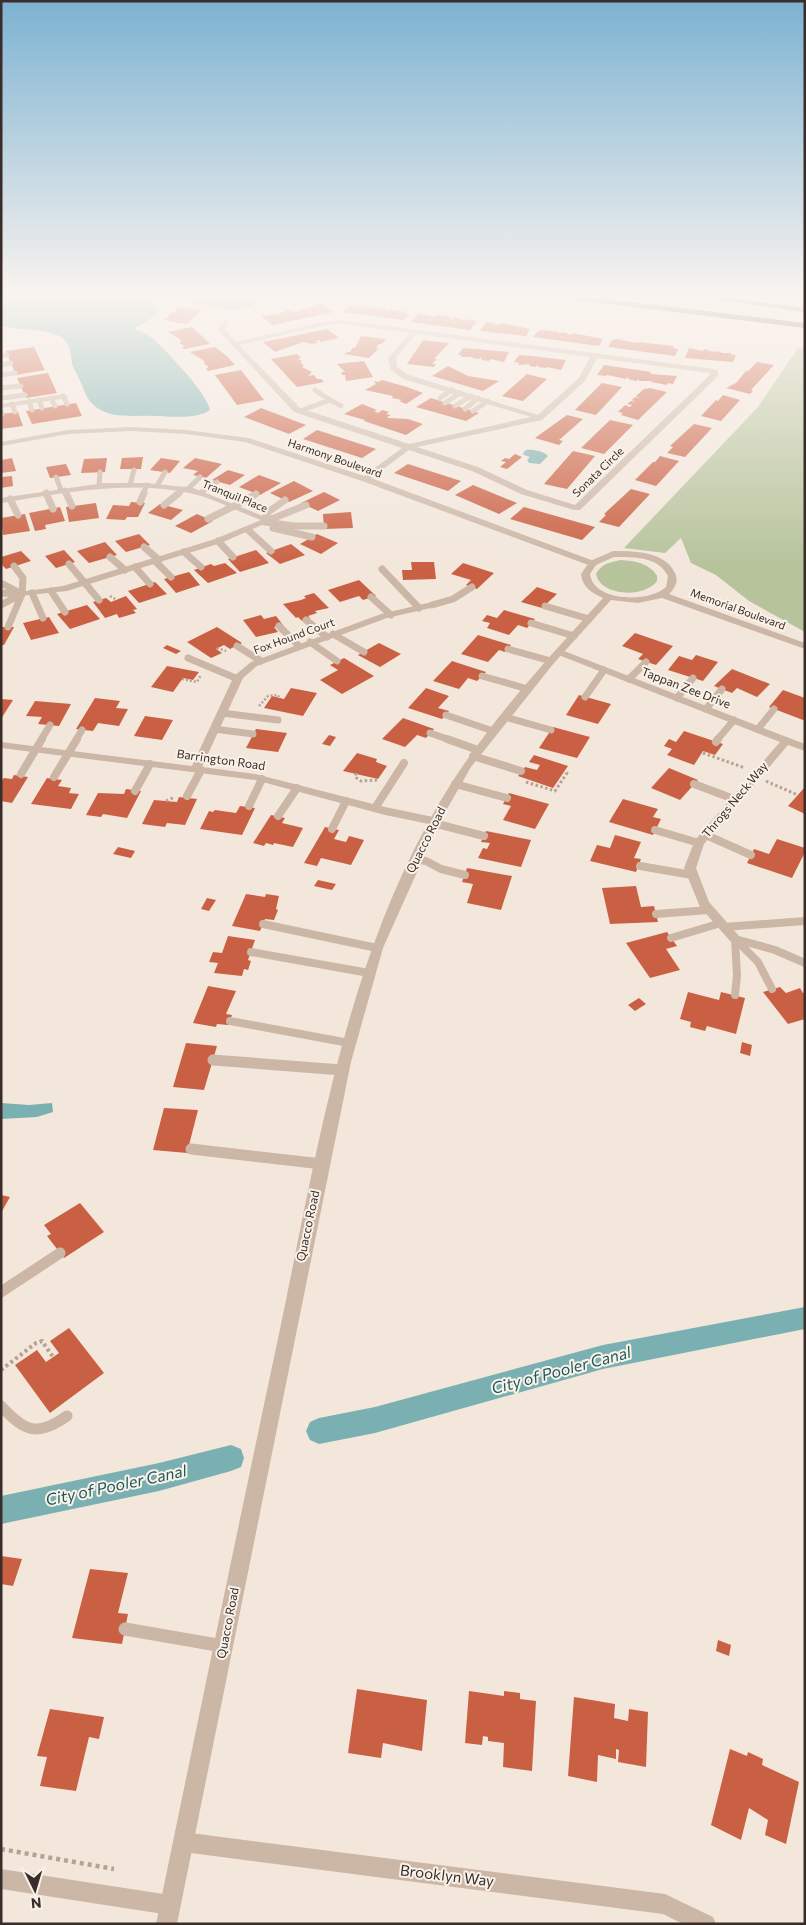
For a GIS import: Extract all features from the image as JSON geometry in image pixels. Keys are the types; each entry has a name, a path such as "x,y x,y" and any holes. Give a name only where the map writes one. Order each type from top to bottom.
{"street":[{"path":"276,388 300,411 408,447"},
{"path":"444,388 539,418"},
{"path":"365,480 408,447 539,418 572,388"},
{"name":"Sonata Circle","path":"408,447 475,469 524,492 578,508 702,388"},
{"path":"3,403 23,391 38,400 53,402 65,399"},
{"name":"Harmony Boulevard","path":"1,444 68,432 132,429 186,432 246,440 365,480 591,563"},
{"name":"Tranquil Place","path":"6,500 99,486 147,485 200,493 234,506 265,521"},
{"name":"Tranquil Place","path":"27,594 64,589 84,583 218,541 248,530 265,521"},
{"path":"627,554 655,560 672,573 674,581 670,588 662,594 652,599 638,600 610,597 597,592 589,585 585,577 585,570 591,563 606,556 627,554"},
{"name":"Memorial Boulevard","path":"662,594 805,646"},
{"name":"Quacco Road","path":"168,1914 342,1070 377,948 433,822 475,753 555,657 610,597"},
{"name":"Fox Hound Court","path":"198,770 214,729 238,679 254,664 310,642 391,615 432,605"},
{"name":"Tappan Zee Drive","path":"555,657 604,670 805,748"},
{"name":"Throgs Neck Way","path":"692,875 690,868 702,839 787,740"},
{"name":"Barrington Road","path":"1,745 262,779 433,822"},
{"path":"692,875 704,904 735,939"},
{"name":"Brooklyn Way","path":"183,1842 665,1904 706,1924"},
{"path":"1,1879 168,1914"}],"lane":[{"path":"1,388 23,391"},
{"path":"13,388 23,391 32,410"},
{"path":"315,390 341,406"},
{"path":"440,398 452,390"},
{"path":"15,412 3,403 23,391"},
{"path":"445,403 460,393"},
{"path":"455,406 475,397"},
{"path":"464,409 475,397"},
{"path":"38,400 42,408"},
{"path":"300,411 330,400"},
{"path":"473,411 488,401"},
{"path":"130,485 134,470"},
{"path":"99,486 100,472"},
{"path":"157,486 165,472"},
{"path":"56,477 72,506"},
{"path":"164,505 186,490 200,477"},
{"path":"200,493 217,482"},
{"path":"140,502 147,485"},
{"path":"46,493 53,508"},
{"path":"208,519 256,494"},
{"path":"6,500 18,516"},
{"path":"265,521 268,512 285,500"},
{"path":"265,521 306,505"},
{"path":"265,521 304,526 324,526"},
{"path":"265,521 312,537"},
{"path":"248,530 271,552"},
{"path":"218,541 234,557"},
{"path":"144,547 171,577"},
{"path":"184,552 201,567"},
{"path":"110,557 125,570"},
{"path":"69,564 99,600"},
{"path":"14,566 23,578 27,594 43,618"},
{"path":"135,567 150,584"},
{"path":"382,569 419,608"},
{"path":"1,582 27,594"},
{"path":"432,605 459,598 472,587"},
{"path":"51,591 65,612"},
{"path":"1,593 27,594"},
{"path":"1,605 27,594"},
{"path":"8,627 27,594"},
{"path":"371,597 391,615"},
{"path":"545,606 589,619"},
{"path":"306,620 330,636 364,652"},
{"path":"531,623 574,636"},
{"path":"279,626 299,646"},
{"path":"310,642 337,661"},
{"path":"237,646 262,661"},
{"path":"508,649 555,657"},
{"path":"188,658 238,679"},
{"path":"629,680 646,662"},
{"path":"584,697 604,670"},
{"path":"482,676 528,689"},
{"path":"677,698 694,678"},
{"path":"706,709 722,689"},
{"path":"758,729 774,710"},
{"path":"222,713 278,720"},
{"path":"446,715 493,731"},
{"path":"505,717 551,730"},
{"path":"716,742 734,720"},
{"path":"21,774 50,725"},
{"path":"214,729 253,734"},
{"path":"54,777 82,730"},
{"path":"430,733 520,770"},
{"path":"375,808 404,763"},
{"path":"135,791 150,764"},
{"path":"187,796 198,770"},
{"path":"249,806 262,779"},
{"path":"455,784 506,798"},
{"path":"694,784 734,800"},
{"path":"278,816 297,788"},
{"path":"332,829 346,801"},
{"path":"433,822 484,836"},
{"path":"655,830 702,839 751,855"},
{"path":"415,859 426,861 441,869 465,875"},
{"path":"640,866 692,875"},
{"path":"656,914 709,910"},
{"path":"671,938 722,925 805,921"},
{"path":"263,924 377,948"},
{"path":"735,939 775,950 805,963"},
{"path":"735,939 758,962 772,989"},
{"path":"735,939 735,995"},
{"path":"251,952 369,973"},
{"path":"230,1021 349,1043"},
{"path":"213,1060 342,1070"},
{"path":"192,1149 322,1164"},
{"path":"1,1292 60,1253"},
{"path":"1,1406 22,1428 33,1432 55,1425 67,1416"},
{"path":"125,1629 223,1646"}],"path":[{"path":"258,718 262,712 259,706 268,696 278,695 279,698"},
{"path":"702,753 798,794"},
{"path":"520,770 512,777 555,791 567,774 564,772"},
{"path":"356,773 355,777 360,780 395,778"},
{"path":"1,1370 36,1343 42,1341 54,1357"},
{"path":"1,1849 114,1869"}],"green space":[{"path":"771,388 805,388 805,632 749,601 716,575 691,563 681,538 665,553 624,548 758,407"},
{"path":"621,560 646,565 657,576 657,581 651,587 634,592 614,591 606,587 600,582 596,574 603,566"}],"water":[{"path":"83,388 197,388 210,410 197,415 176,417 116,415 99,409 86,395"},
{"path":"526,450 538,451 548,456 540,464 529,463 527,460 530,457 523,453"},
{"path":"1,1103 29,1105 52,1103 53,1112 37,1117 1,1119"}],"building":[{"path":"21,388 55,388 57,393 26,398"},
{"path":"224,388 255,388 264,400 237,405"},
{"path":"369,388 409,388 423,393 406,404 399,401 402,400 392,398 393,396 365,390"},
{"path":"472,388 488,388 483,391"},
{"path":"511,388 537,388 523,401 502,396"},
{"path":"597,388 621,388 596,415 575,410"},
{"path":"650,388 667,392 638,420 621,415 623,413 618,412 625,405 630,407 632,405 627,404 631,401 635,402 632,400 635,397 640,398 636,396 644,389"},
{"path":"726,388 753,388 751,390 753,391 750,394"},
{"path":"723,395 740,400 721,421 701,416 716,400 718,401"},
{"path":"431,398 479,413 466,421 416,407"},
{"path":"76,403 82,416 32,424 26,411"},
{"path":"362,404 377,410 374,411 378,413 382,410 389,412 386,414 391,415 387,417 389,418 408,419 423,424 406,435 344,414"},
{"path":"261,408 306,425 289,434 244,417"},
{"path":"18,412 23,426 1,429 1,414"},
{"path":"567,415 583,419 559,440 563,441 559,445 535,438"},
{"path":"610,420 633,425 604,454 581,448"},
{"path":"694,424 712,428 685,457 667,453 673,447 670,446"},
{"path":"317,430 376,449 362,458 303,439"},
{"path":"573,451 595,456 567,489 544,484"},
{"path":"515,454 522,457 507,469 500,467 506,462 501,461 505,458 509,459"},
{"path":"660,456 679,461 656,486 635,480 655,462"},
{"path":"143,457 141,469 120,469 122,458"},
{"path":"12,458 16,471 1,473 1,460"},
{"path":"107,458 105,472 81,473 84,459"},
{"path":"161,458 180,461 170,473 150,470"},
{"path":"195,458 222,464 206,478 193,475 198,471 183,468"},
{"path":"66,464 71,475 50,478 46,467"},
{"path":"408,464 461,481 448,491 394,473"},
{"path":"228,470 245,475 230,485 212,480"},
{"path":"259,475 281,483 260,495 239,487"},
{"path":"12,476 13,486 1,488 1,477"},
{"path":"294,481 313,491 289,502 270,493"},
{"path":"473,485 517,503 499,514 455,495"},
{"path":"631,489 650,494 619,527 599,522 606,515 604,514"},
{"path":"324,492 340,500 318,511 301,503"},
{"path":"131,502 145,503 138,517 127,517 125,520 106,519 113,505 129,506"},
{"path":"96,503 99,518 69,522 66,507"},
{"path":"160,504 183,510 171,520 148,513"},
{"path":"60,507 65,521 45,525 46,529 35,531 29,513"},
{"path":"524,507 595,527 582,540 510,519"},
{"path":"351,512 353,528 324,529 323,514"},
{"path":"25,514 30,531 3,535 1,518"},
{"path":"197,514 213,521 191,533 175,526"},
{"path":"139,534 150,545 126,552 115,541"},
{"path":"317,534 338,543 321,554 300,544"},
{"path":"105,542 117,555 89,563 77,551"},
{"path":"291,544 305,555 280,564 266,553"},
{"path":"64,550 75,562 56,568 45,556"},
{"path":"256,550 269,563 240,572 228,559"},
{"path":"21,551 31,561 6,569 1,564 1,557"},
{"path":"411,562 434,562 436,579 403,580 402,570 412,570"},
{"path":"225,563 237,573 208,583 194,570 211,564 214,566"},
{"path":"463,563 494,573 477,589 466,585 471,580 451,574"},
{"path":"189,572 200,585 176,593 164,579"},
{"path":"359,580 376,596 363,600 359,596 340,602 328,590"},
{"path":"155,582 167,594 139,603 128,591"},
{"path":"537,587 557,594 542,608 521,602"},
{"path":"314,593 329,608 315,611 317,613 308,616 310,618 302,621 298,617 296,618 283,604 301,600 306,598 304,596"},
{"path":"126,596 137,609 133,610 136,613 119,618 117,614 105,618 93,602 106,598 111,602"},
{"path":"87,605 100,619 70,629 57,614"},
{"path":"504,610 535,619 527,628 518,625 509,635 487,628 490,623 482,621 487,615 497,618"},
{"path":"261,615 264,619 276,616 283,625 274,627 278,632 256,637 243,620"},
{"path":"49,617 59,633 31,640 23,623"},
{"path":"1,627 14,627 4,645 1,645"},
{"path":"217,627 242,643 230,649 224,645 216,649 222,653 211,658 187,642"},
{"path":"635,633 673,646 656,665 638,659 643,654 622,646"},
{"path":"478,635 511,645 505,652 499,650 488,662 461,654"},
{"path":"379,643 401,654 380,667 358,655"},
{"path":"167,645 181,651 176,654 163,648"},
{"path":"696,655 718,662 703,681 668,670 679,656 692,660"},
{"path":"344,658 374,676 342,694 320,680 338,670 330,665"},
{"path":"452,661 486,672 477,681 468,678 459,689 433,681"},
{"path":"167,666 199,672 193,680 183,678 173,692 151,687"},
{"path":"732,669 770,684 757,697 737,688 732,693 714,686"},
{"path":"291,688 317,693 303,716 264,708 272,696 284,699"},
{"path":"426,688 449,696 438,708 449,711 442,719 408,708"},
{"path":"783,690 805,698 805,718 803,720 769,707"},
{"path":"579,695 611,704 598,724 566,715"},
{"path":"95,698 120,701 116,708 128,709 119,726 98,723 93,731 76,729"},
{"path":"1,699 13,700 1,719"},
{"path":"35,701 71,704 59,726 38,724 42,717 26,716"},
{"path":"145,716 173,720 162,740 134,736"},
{"path":"403,718 434,729 426,738 417,735 405,747 382,739"},
{"path":"553,727 590,737 577,758 539,748"},
{"path":"256,729 287,733 278,752 246,748"},
{"path":"684,731 723,744 715,755 703,751 694,765 667,755 672,749 664,746 669,739 676,742"},
{"path":"329,735 336,737 330,746 322,744"},
{"path":"357,753 377,759 376,762 387,766 378,779 343,771"},
{"path":"534,755 568,766 553,788 518,776 525,767 537,770 540,765 529,762"},
{"path":"669,768 698,780 680,800 651,788"},
{"path":"14,775 28,777 12,803 1,801 1,781 4,778 12,779"},
{"path":"47,778 62,780 58,786 71,788 69,793 79,794 71,809 31,804"},
{"path":"805,787 805,814 788,806"},
{"path":"126,789 141,791 127,818 103,814 101,817 86,815 98,793 124,794"},
{"path":"509,793 549,804 535,829 503,820 511,806 503,804"},
{"path":"179,797 197,799 185,825 167,823 165,827 142,824 154,800 177,802"},
{"path":"623,799 658,809 653,817 661,819 653,835 609,822"},
{"path":"240,806 255,808 242,835 200,829 209,811 236,813"},
{"path":"271,815 285,818 282,823 303,828 293,847 274,843 273,845 266,843 264,846 253,843"},
{"path":"325,827 339,830 334,839 346,842 349,836 364,840 351,865 321,858 317,866 304,863"},
{"path":"486,831 531,840 521,867 478,858 483,848 487,849 490,843 481,842"},
{"path":"615,835 641,842 634,858 641,859 636,872 590,861 597,845 610,848"},
{"path":"777,839 805,848 805,852 792,878 747,863 754,849 769,854"},
{"path":"118,847 135,851 131,858 113,854"},
{"path":"467,868 512,876 501,910 467,903 473,884 462,882"},
{"path":"318,880 336,884 332,890 314,886"},
{"path":"636,886 641,907 654,906 658,922 610,924 602,888"},
{"path":"246,894 265,897 266,894 279,896 276,909 278,910 274,920 265,919 260,931 232,926"},
{"path":"207,898 216,900 209,911 201,909"},
{"path":"667,932 677,946 666,949 680,970 650,978 626,943"},
{"path":"228,936 255,940 248,960 251,961 248,970 244,969 242,976 214,973 218,963 209,962 213,952 222,953"},
{"path":"208,986 236,991 226,1014 232,1015 228,1025 217,1024 216,1027 193,1023"},
{"path":"780,987 786,993 800,988 805,993 805,1019 788,1024 763,992"},
{"path":"688,992 719,1000 721,992 745,998 736,1034 707,1026 705,1031 690,1027 691,1022 680,1019"},
{"path":"639,998 646,1004 635,1011 628,1005"},
{"path":"742,1042 752,1045 750,1056 740,1053"},
{"path":"186,1043 217,1046 204,1090 173,1087"},
{"path":"164,1108 198,1110 187,1153 153,1150"},
{"path":"1,1195 10,1197 1,1213"},
{"path":"80,1203 104,1232 64,1258 47,1236 51,1234 44,1225"},
{"path":"69,1328 104,1373 50,1413 15,1365 37,1350 46,1362 59,1353 50,1341"},
{"path":"1,1556 22,1559 13,1586 1,1584"},
{"path":"90,1569 128,1573 118,1613 128,1614 122,1644 72,1638"},
{"path":"718,1640 731,1645 729,1656 716,1651"},
{"path":"357,1689 427,1700 422,1751 383,1743 381,1758 348,1753"},
{"path":"469,1691 504,1696 504,1691 520,1693 520,1699 536,1701 532,1771 503,1767 504,1743 488,1741 488,1737 483,1736 482,1745 465,1743"},
{"path":"574,1697 615,1704 614,1718 628,1721 629,1709 648,1712 646,1767 618,1762 619,1750 616,1749 616,1759 598,1755 597,1782 568,1776"},
{"path":"50,1709 104,1717 99,1739 89,1737 76,1791 40,1786 47,1757 37,1756"},
{"path":"730,1749 747,1756 748,1752 763,1759 762,1765 799,1782 786,1844 765,1835 768,1820 749,1808 741,1840 711,1825"}],"waterway":[{"name":"City of Pooler Canal","path":"319,1431 375,1420 603,1357 805,1318"},
{"name":"City of Pooler Canal","path":"1,1510 159,1477 231,1458"}]}
